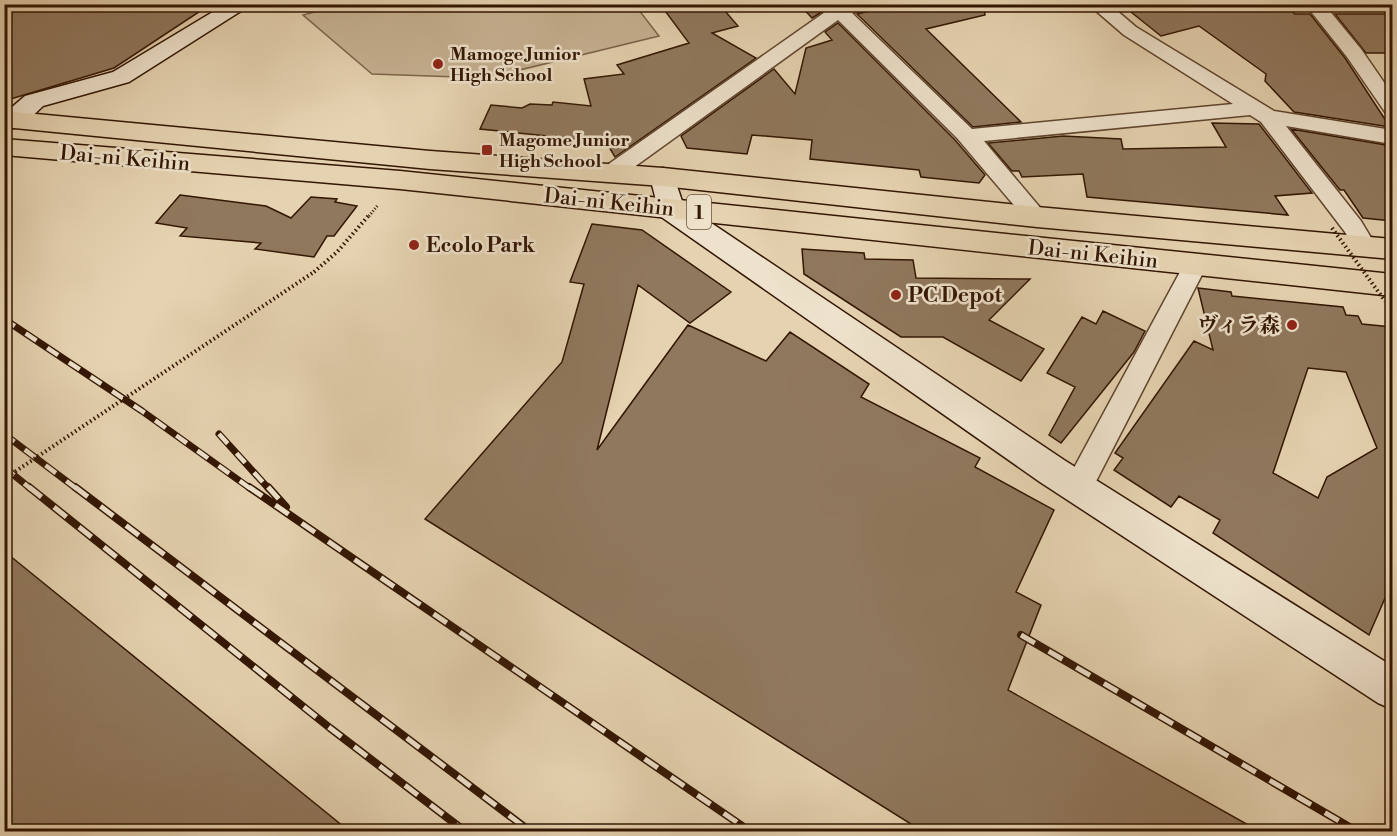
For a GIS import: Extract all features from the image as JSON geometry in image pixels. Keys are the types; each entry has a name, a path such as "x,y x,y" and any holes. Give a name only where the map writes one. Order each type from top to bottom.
{"highway":[{"name":"Dai-ni Keihin","path":"9,120 418,159 663,177 1037,217 1392,249"},
{"name":"Dai-ni Keihin","path":"4,147 400,180 1194,265 1389,293"}],"street":[{"path":"9,120 34,101 121,77 242,4"},
{"path":"611,173 836,8 867,4"},
{"path":"1097,4 1130,32 1261,113 1353,227 1364,246"},
{"path":"1314,4 1354,53 1392,108"},
{"path":"836,8 967,136 1008,179 1037,217"},
{"path":"967,136 1261,113 1392,137"},
{"path":"663,177 670,209 1078,488 1392,689"},
{"path":"1078,488 1194,265"}],"path":[{"path":"4,479 314,272 337,252 374,210"},
{"path":"1332,228 1389,293"}],"shaded area":[{"path":"344,4 635,5 659,36 487,78 372,74 303,15"}],"building":[{"path":"28,4 211,4 114,68 4,101 4,17"},
{"path":"660,4 719,4 738,26 712,33 756,58 615,157 606,142 480,129 491,105 522,108 530,104 552,105 553,102 591,106 584,79 624,74 617,65 689,43"},
{"path":"799,4 821,4 825,10 812,18"},
{"path":"878,4 984,4 985,15 926,29 1021,122 973,127 857,14 874,10"},
{"path":"1121,4 1284,4 1295,14 1310,14 1345,58 1390,127 1294,112 1265,81 1266,74 1199,26 1161,36"},
{"path":"1335,14 1392,14 1392,53 1366,53"},
{"path":"838,23 955,140 985,175 979,183 921,177 919,170 810,159 812,140 752,135 747,154 687,148 681,136 774,69 795,94 806,48 832,40 825,32"},
{"path":"1212,123 1259,124 1312,193 1275,196 1288,215 1087,197 1083,174 1022,177 1019,171 1012,171 988,143 1063,136 1121,139 1123,149 1226,147"},
{"path":"1291,129 1392,146 1392,221 1363,218 1344,190 1340,190"},
{"path":"180,195 266,206 291,218 311,197 337,199 335,202 357,206 334,236 327,236 314,257 255,249 261,243 180,236 187,228 156,223"},
{"path":"592,224 642,230 731,292 690,323 638,285 597,450 688,325 766,361 790,332 869,384 861,397 980,458 975,467 1054,510 1016,592 1041,605 1008,690 1259,831 922,831 425,519 562,362 584,284 570,282"},
{"path":"802,249 864,253 865,259 913,260 916,278 1030,279 989,320 1044,349 1021,381 943,337 901,337 804,274"},
{"path":"1198,288 1231,292 1232,296 1343,307 1346,315 1358,316 1362,324 1392,327 1392,582 1369,635 1213,533 1220,520 1179,496 1171,507 1114,470 1123,458 1115,453 1194,341 1213,350","holes":["1308,368 1346,372 1377,448 1327,477 1318,498 1273,473"]},
{"path":"1103,311 1145,331 1134,352 1061,443 1049,435 1075,387 1047,373 1082,317 1096,324"},
{"path":"4,551 349,831 4,831"}],"railway":[{"path":"4,319 142,411 251,489"},
{"path":"4,434 77,489"},
{"path":"219,434 269,489"},
{"path":"4,467 31,489"},
{"path":"29,487 330,728 466,832"},
{"path":"75,487 531,832"},
{"path":"249,487 751,832"},
{"path":"268,487 286,507"},
{"path":"1021,635 1358,832"}],"place":[{"name":"Mamoge Junior High School","path":"438,64"},
{"name":"Magome Junior High School","path":"487,150"},
{"name":"Ecolo Park","path":"414,245"},
{"name":"PC Depot","path":"896,295"},
{"name":"ヴィラ森","path":"1292,325"}]}
